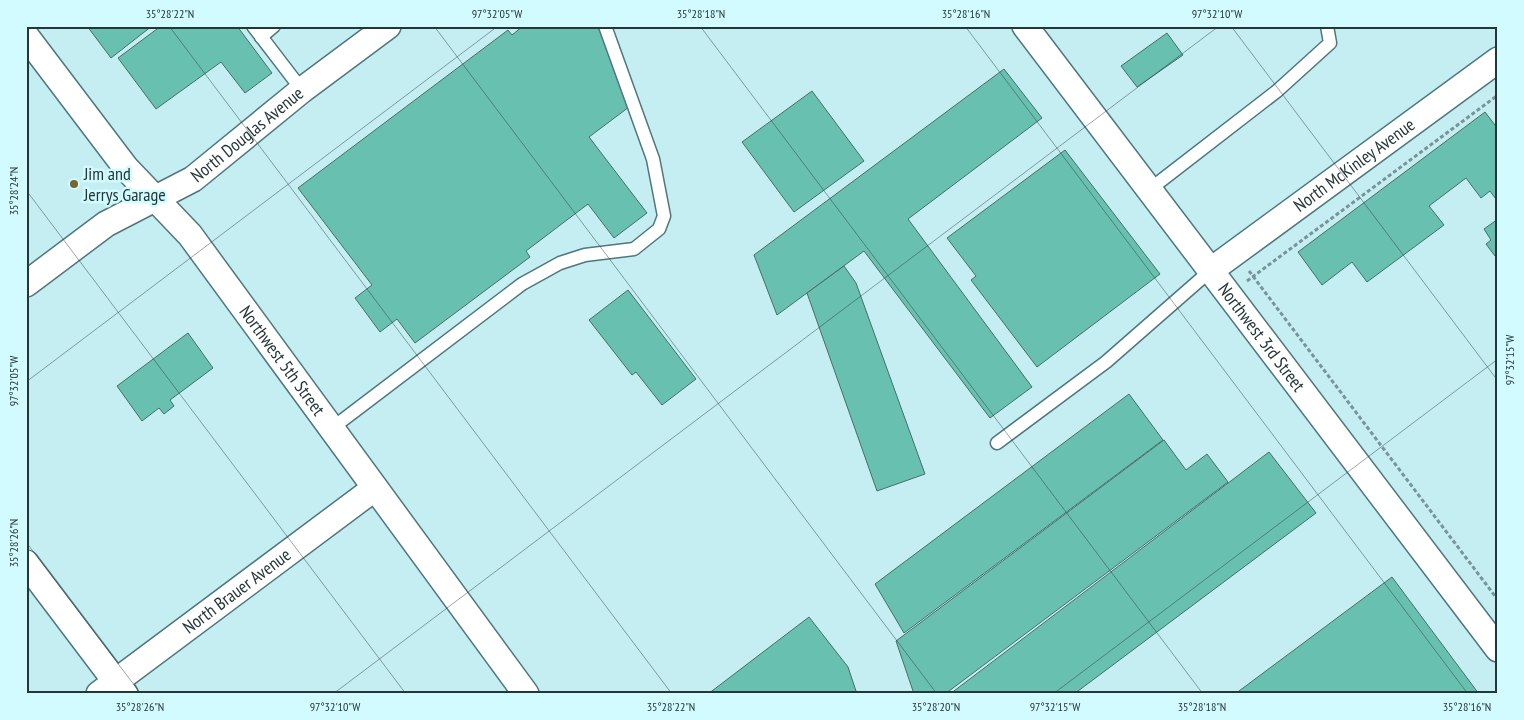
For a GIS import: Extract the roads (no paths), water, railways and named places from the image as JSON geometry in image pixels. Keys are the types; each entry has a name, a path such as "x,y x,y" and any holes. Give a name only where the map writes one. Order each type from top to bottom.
{"street":[{"name":"North Douglas Avenue","path":"26,284 106,224 193,179 302,90 388,26"},
{"name":"Northwest 3rd Street","path":"1025,26 1498,650"},
{"name":"Northwest 5th Street","path":"26,36 126,168 190,235 526,694"},
{"name":"North McKinley Avenue","path":"1210,272 1498,60"},
{"name":"North Brauer Avenue","path":"113,690 375,488"},
{"path":"26,564 113,690"}],"lane":[{"path":"274,26 257,31 302,90"},
{"path":"331,429 522,284 560,263 585,254 634,249 658,229 664,216 652,158 605,26"},
{"path":"1149,190 1277,91 1330,43 1327,26"},
{"path":"997,443 1106,362 1210,272"}],"place":[{"name":"Jim and Jerrys Garage","path":"74,184"}]}
